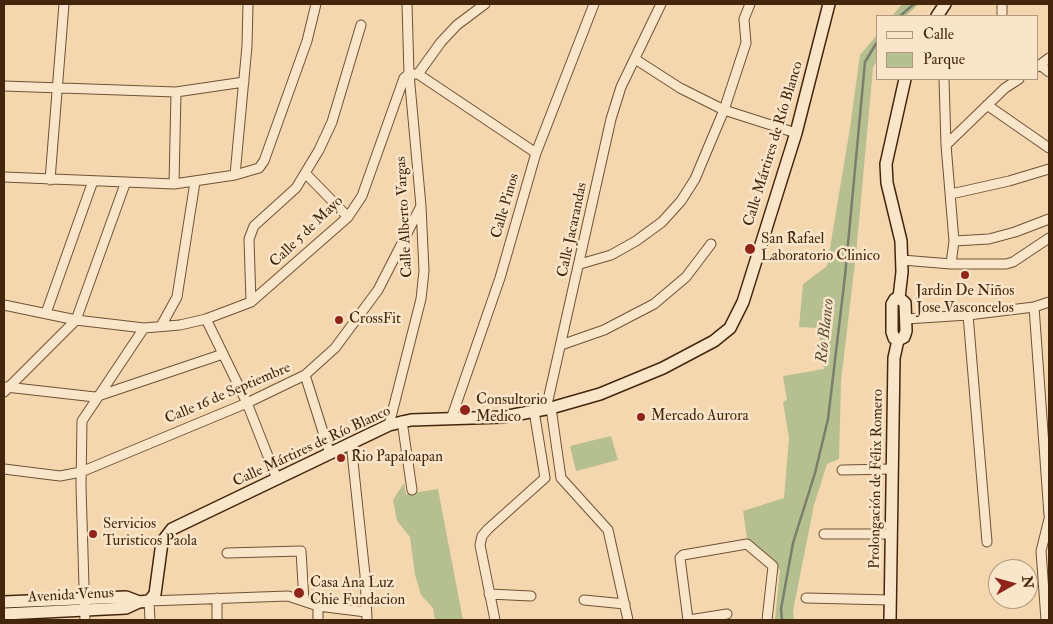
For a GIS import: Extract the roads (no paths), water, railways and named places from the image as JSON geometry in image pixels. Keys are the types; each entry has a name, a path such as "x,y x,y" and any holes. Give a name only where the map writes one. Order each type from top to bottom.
{"main road":[{"name":"Calle Mártires de Río Blanco","path":"144,601 155,594 162,542 169,531 389,425 402,421 504,417 548,409 600,394 663,368 714,341 730,328 738,316 743,302 796,133 830,4"},
{"path":"938,15 946,4"},
{"path":"899,298 902,260 899,228 887,183 886,164 905,80"},
{"path":"899,298 905,303 906,334 898,340 892,335 892,304 895,299 899,298"},
{"name":"Prolongación de Félix Romero","path":"890,620 894,358 898,340"},
{"name":"Avenida Venus","path":"4,614 84,610 126,597 144,601"},
{"name":"Avenida Venus","path":"4,602 84,610"}],"street":[{"path":"50,180 64,4"},
{"path":"235,176 248,46 248,4"},
{"path":"4,177 125,184 174,184 235,176 259,168 264,161 307,41 316,4"},
{"name":"Calle Alberto Vargas","path":"389,425 421,299 424,271 414,74 407,4"},
{"name":"Calle 5 de Mayo","path":"4,305 76,320 144,328 206,319 251,302 348,217 362,196 404,78 414,74 457,25 485,4"},
{"name":"Calle Pinos","path":"451,419 500,278 536,153 594,4"},
{"name":"Calle Jacarandas","path":"548,409 610,119 622,87 661,4"},
{"path":"580,264 611,255 636,242 662,222 681,202 695,179 724,110 746,43 744,19 750,4"},
{"path":"251,302 250,239 254,226 296,188 306,174 332,122 361,25"},
{"path":"1049,58 1038,66 1049,72"},
{"path":"635,59 680,88 724,110 796,133"},
{"path":"414,74 479,114 508,136 536,153"},
{"path":"944,80 946,145 954,241 951,264"},
{"path":"4,86 176,92 244,82"},
{"path":"946,145 987,105 1005,83"},
{"path":"174,184 176,92"},
{"path":"987,105 1049,148"},
{"path":"951,194 1009,181 1049,169"},
{"path":"306,174 348,217"},
{"path":"46,313 92,181"},
{"path":"161,326 177,297 195,182"},
{"path":"5,388 76,320 125,184"},
{"name":"Calle 16 de Septiembre","path":"4,469 60,476 81,472 247,403 305,376 335,348 378,290 422,206"},
{"path":"954,241 988,239 1015,232 1049,219"},
{"path":"902,260 951,264 1006,264 1013,262 1049,238"},
{"path":"561,345 604,330 654,304 686,277 711,244"},
{"path":"906,319 968,315 1034,307 1049,302"},
{"path":"1034,307 1049,517 1048,536 1041,551 1046,620"},
{"path":"968,315 987,542"},
{"path":"206,319 247,403 277,479"},
{"path":"84,610 81,472 82,421 95,397 144,328"},
{"path":"5,388 95,397 224,354"},
{"path":"305,376 330,454"},
{"path":"548,409 561,478 608,530 628,620"},
{"path":"496,620 480,545 482,536 488,528 545,478 534,411"},
{"path":"402,421 412,490"},
{"path":"150,620 144,601 288,596 318,606 366,616 365,575 351,444"},
{"path":"842,470 892,469"},
{"path":"824,534 891,534"},
{"path":"727,614 688,620 680,558 683,555 747,544 773,566 767,620"},
{"path":"227,553 302,551 304,601"},
{"path":"489,594 531,596"},
{"path":"217,598 217,620"},
{"path":"806,598 890,600"},
{"path":"584,600 625,604"},
{"path":"318,606 318,620"}],"waterway":[{"name":"Río Blanco","path":"901,15 914,4"},
{"name":"Río Blanco","path":"782,620 781,609 793,543 815,473 828,419 845,276 865,62 876,44"}],"place":[{"name":"San Rafael Laboratorio Clinico","path":"750,249"},
{"name":"Jardin De Niños Jose Vasconcelos","path":"965,275"},
{"name":"CrossFit","path":"339,320"},
{"name":"Consultorio Medico","path":"465,410"},
{"name":"Mercado Aurora","path":"641,417"},
{"name":"Rio Papaloapan","path":"341,458"},
{"name":"Servicios Turisticos Paola","path":"93,534"},
{"name":"Casa Ana Luz Chie Fundacion","path":"299,593"}]}
